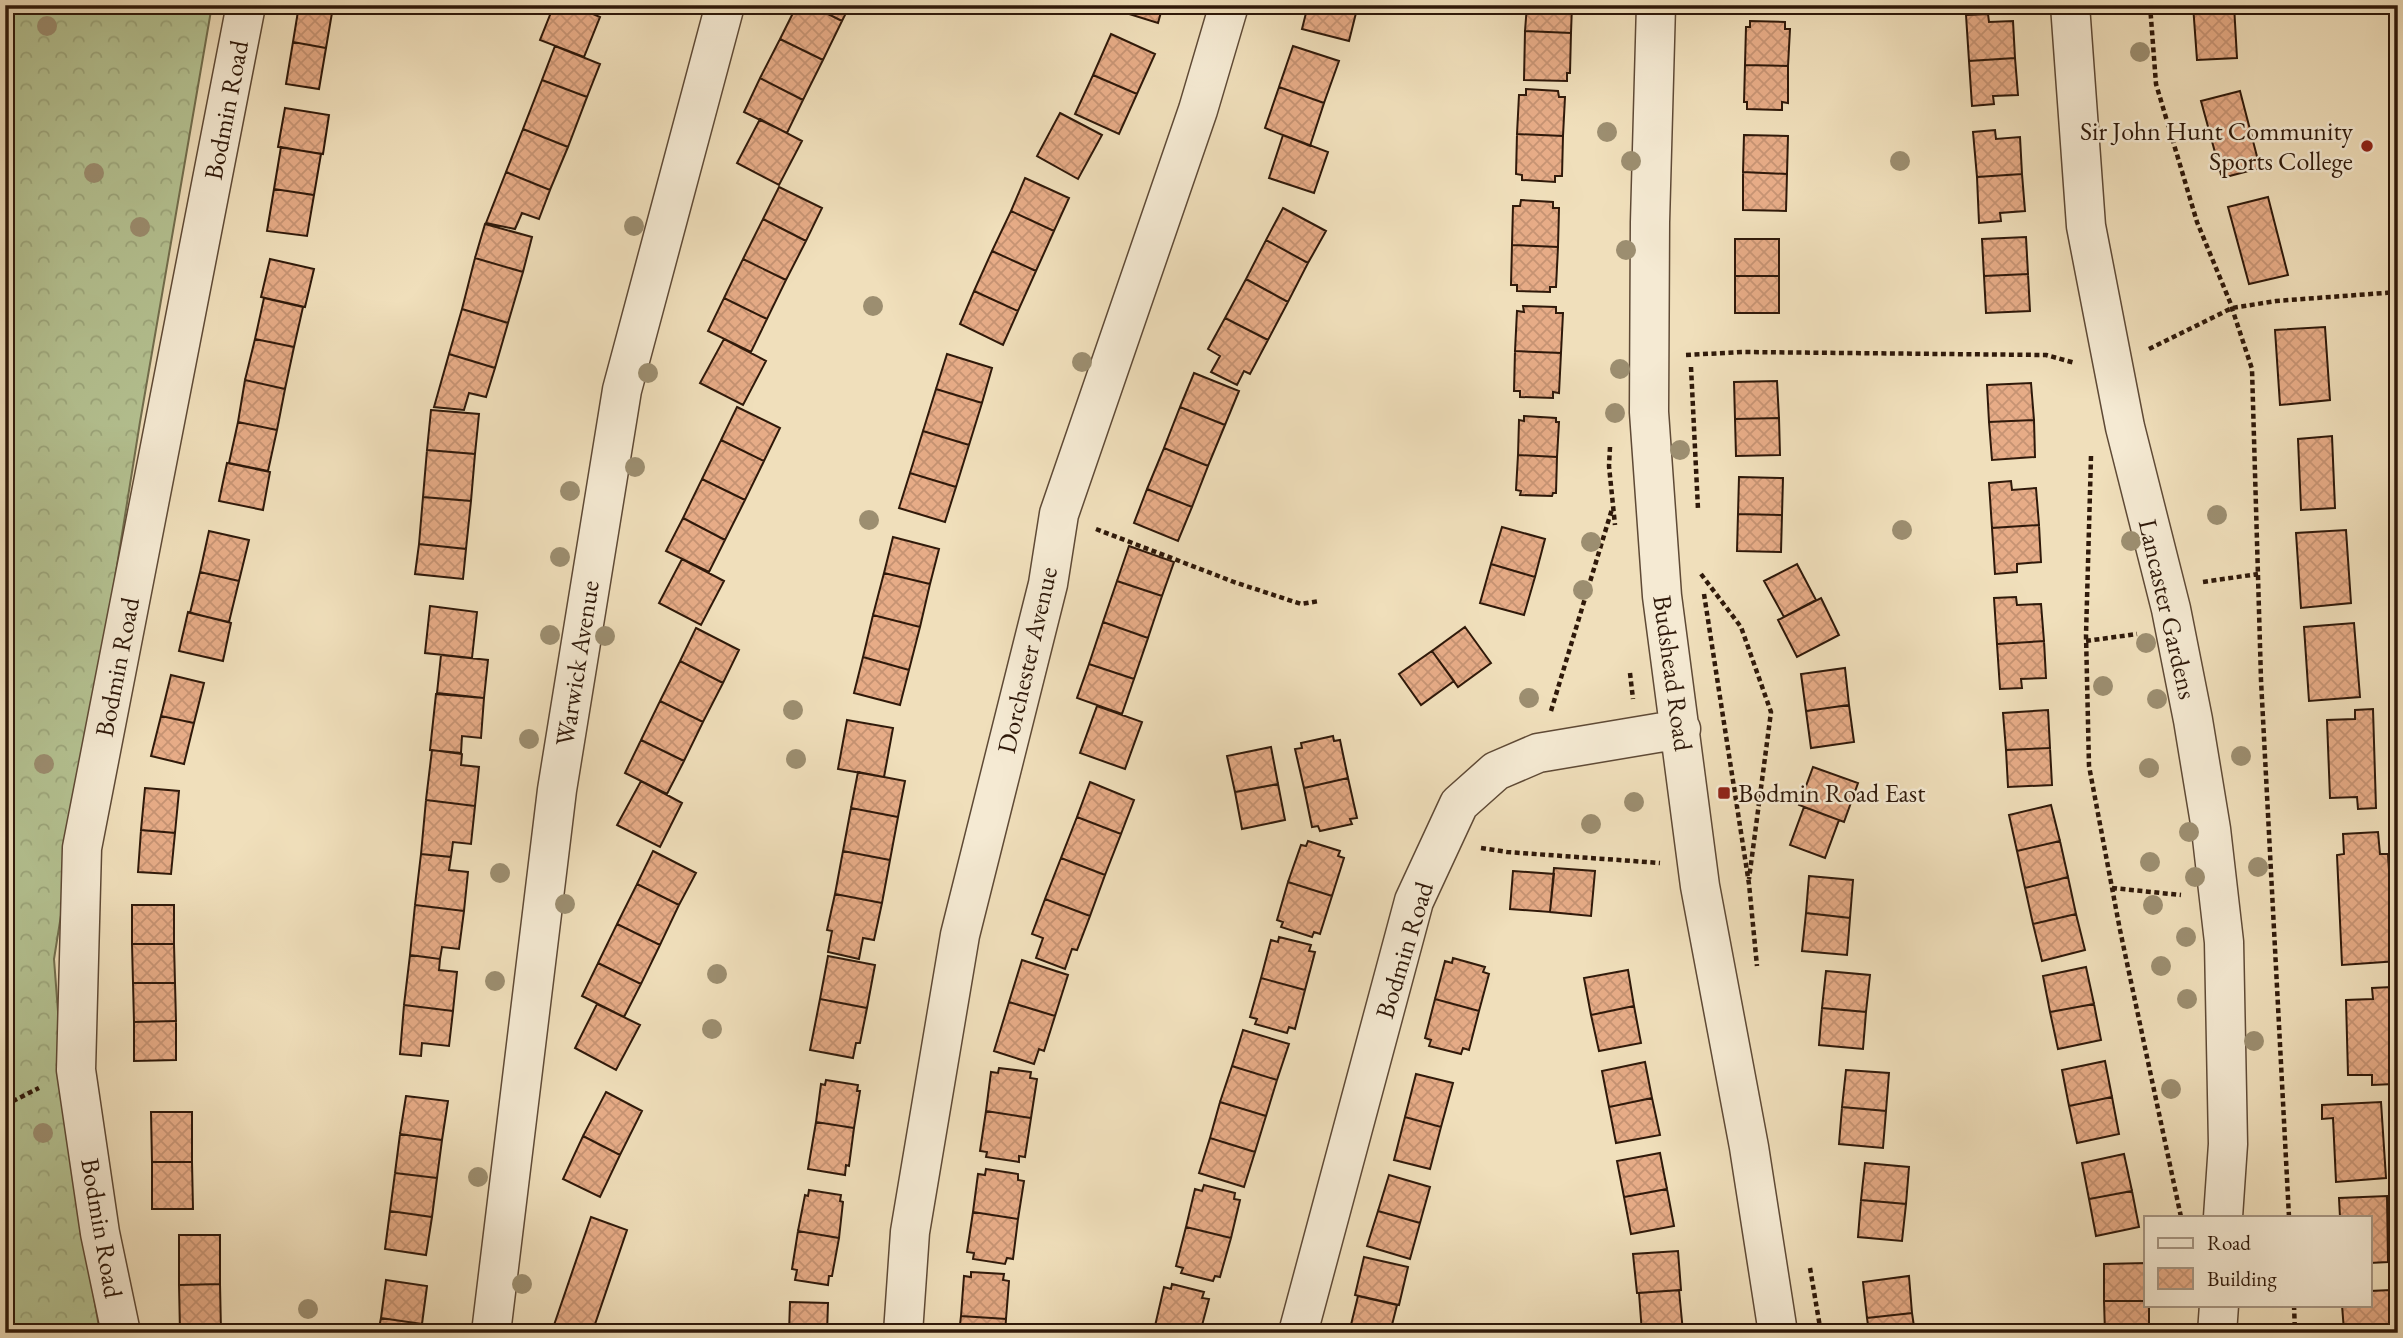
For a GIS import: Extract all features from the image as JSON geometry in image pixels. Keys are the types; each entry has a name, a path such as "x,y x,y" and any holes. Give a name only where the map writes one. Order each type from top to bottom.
{"street":[{"name":"Bodmin Road","path":"121,1333 100,1233 76,1070 82,848 246,5"},
{"name":"Warwick Avenue","path":"491,1333 556,790 622,390 725,5"},
{"name":"Dorchester Avenue","path":"903,1333 910,1232 960,935 1048,584 1059,514 1198,110 1229,5"},
{"name":"Budshead Road","path":"1656,5 1650,222 1649,412 1662,596 1700,886 1749,1147 1778,1333"},
{"name":"Lancaster Gardens","path":"2070,5 2085,226 2125,427 2175,629 2211,829 2224,942 2228,1144 2223,1216"},
{"name":"Bodmin Road","path":"1298,1333 1414,901 1459,804 1496,771 1538,753 1681,729"},
{"path":"2217,1333 2219,1306"}],"path":[{"path":"2150,5 2156,84 2197,222 2232,309 2252,369 2261,680 2289,1216"},
{"path":"1698,519 1690,354 1743,352 2046,355 2094,368 2113,366 2232,309 2276,301 2398,292"},
{"path":"2091,444 2086,640 2090,766 2112,888 2181,1216"},
{"path":"1538,753 1613,504"},
{"path":"1121,538 1234,582 1301,604 1319,600"},
{"path":"1700,560 1749,884 1759,979"},
{"path":"1701,574 1741,627 1771,712 1749,884"},
{"path":"2166,587 2258,574"},
{"path":"2086,640 2175,629"},
{"path":"1441,842 1507,852 1661,863"},
{"path":"2112,888 2219,898"},
{"path":"2294,1306 2295,1333"}],"green space":[{"path":"5,5 212,5 140,422 54,959 68,1143 100,1333 5,1333"}],"building":[{"path":"299,5 333,7 326,48 293,42"},
{"path":"554,5 572,5 600,17 584,57 540,40"},
{"path":"797,5 810,5 842,21 823,60 780,39"},
{"path":"810,5 850,5 842,21"},
{"path":"1113,5 1163,5 1158,23 1113,9"},
{"path":"1308,5 1358,5 1349,41 1302,29"},
{"path":"1527,5 1572,5 1571,33 1525,31"},
{"path":"2193,5 2234,5 2237,58 2197,60"},
{"path":"1988,14 1989,22 2013,21 2015,58 1969,61 1966,15"},
{"path":"1750,21 1785,22 1785,29 1790,29 1788,66 1745,65 1746,27 1750,27"},
{"path":"1525,31 1571,33 1570,73 1567,73 1567,81 1524,80"},
{"path":"1111,34 1155,54 1137,94 1093,75"},
{"path":"780,39 823,60 803,100 760,78"},
{"path":"293,42 326,48 319,89 286,84"},
{"path":"555,46 600,64 587,97 542,80"},
{"path":"1293,46 1339,61 1324,103 1279,87"},
{"path":"2015,58 2018,95 1993,96 1994,104 1972,106 1969,61"},
{"path":"1745,65 1788,66 1788,103 1782,102 1782,110 1747,109 1747,102 1744,102"},
{"path":"1093,75 1137,94 1119,134 1075,114"},
{"path":"760,78 803,100 787,133 744,112"},
{"path":"542,80 587,97 568,147 523,129"},
{"path":"1279,87 1324,103 1310,146 1265,128"},
{"path":"1526,89 1558,91 1559,97 1565,97 1563,136 1517,134 1519,95 1526,95"},
{"path":"2240,91 2260,168 2222,178 2201,101"},
{"path":"285,108 329,115 323,154 278,147"},
{"path":"1060,113 1102,135 1078,179 1037,156"},
{"path":"760,119 802,141 779,185 737,163"},
{"path":"523,129 568,147 550,190 506,172"},
{"path":"1995,130 1996,139 2020,137 2022,174 1977,177 1973,132"},
{"path":"1517,134 1563,136 1562,176 1555,176 1555,182 1522,180 1522,175 1516,174"},
{"path":"1283,135 1328,152 1314,193 1269,178"},
{"path":"1744,135 1788,136 1787,174 1743,172"},
{"path":"281,147 321,154 314,195 274,189"},
{"path":"506,172 550,190 539,219 522,213 515,229 486,223"},
{"path":"1743,172 1787,174 1786,211 1743,210"},
{"path":"2022,174 2025,211 2000,213 2001,221 1979,223 1977,177"},
{"path":"1025,178 1069,198 1054,231 1011,211"},
{"path":"779,187 822,208 806,241 763,219"},
{"path":"274,189 314,195 307,236 267,231"},
{"path":"2268,197 2288,275 2249,284 2228,207"},
{"path":"1521,200 1553,202 1553,208 1559,208 1558,247 1512,245 1513,206 1520,206"},
{"path":"1283,208 1326,231 1308,263 1266,240"},
{"path":"1011,211 1054,231 1036,271 992,251"},
{"path":"763,219 806,241 786,280 743,259"},
{"path":"485,224 532,237 523,272 475,258"},
{"path":"2026,237 2028,274 1984,276 1982,239"},
{"path":"1735,239 1779,239 1779,276 1735,276"},
{"path":"1266,240 1308,263 1288,302 1246,279"},
{"path":"1512,245 1558,247 1556,287 1550,287 1550,292 1517,291 1517,285 1511,285"},
{"path":"992,251 1036,271 1018,311 974,291"},
{"path":"475,258 523,272 508,323 462,309"},
{"path":"270,259 314,269 305,307 261,297"},
{"path":"743,259 786,280 767,319 724,298"},
{"path":"2028,274 2030,311 1986,313 1984,276"},
{"path":"1735,276 1779,276 1779,313 1735,313"},
{"path":"1246,279 1288,302 1268,340 1225,318"},
{"path":"974,291 1018,311 1003,345 960,324"},
{"path":"264,298 303,307 294,347 255,339"},
{"path":"724,298 767,319 751,352 708,331"},
{"path":"1523,306 1556,307 1556,313 1563,313 1561,353 1515,351 1517,311 1524,312"},
{"path":"462,309 508,323 495,368 449,354"},
{"path":"1225,318 1268,340 1250,374 1244,371 1237,385 1211,372 1220,356 1208,349"},
{"path":"2325,327 2330,400 2280,405 2275,330"},
{"path":"255,339 294,347 285,389 245,380"},
{"path":"724,339 766,361 743,405 700,383"},
{"path":"1515,351 1561,353 1559,393 1553,392 1553,398 1520,397 1520,391 1514,391"},
{"path":"449,354 495,368 486,397 469,393 464,410 434,407"},
{"path":"947,354 992,368 982,403 936,389"},
{"path":"1194,373 1239,391 1225,425 1180,407"},
{"path":"245,380 285,389 277,430 238,422"},
{"path":"1777,381 1779,418 1735,419 1734,382"},
{"path":"2031,383 2034,420 1989,422 1987,385"},
{"path":"936,389 982,403 969,445 923,431"},
{"path":"737,407 780,428 764,461 721,440"},
{"path":"1180,407 1225,425 1208,466 1164,448"},
{"path":"431,410 479,414 475,454 427,450"},
{"path":"1524,416 1556,418 1556,422 1559,422 1557,457 1518,455 1519,420 1524,421"},
{"path":"1779,418 1780,455 1736,456 1735,419"},
{"path":"2034,420 2035,457 1992,460 1989,422"},
{"path":"238,422 277,430 268,471 229,463"},
{"path":"923,431 969,445 956,487 910,473"},
{"path":"2332,436 2335,508 2301,510 2298,439"},
{"path":"721,440 764,461 745,500 702,479"},
{"path":"1164,448 1208,466 1192,507 1147,489"},
{"path":"427,450 475,454 471,501 423,497"},
{"path":"1518,455 1557,457 1556,493 1552,496 1520,495 1521,491 1516,490"},
{"path":"227,463 270,472 263,510 219,501"},
{"path":"910,473 956,487 945,522 899,508"},
{"path":"1739,477 1783,478 1782,515 1738,514"},
{"path":"702,479 745,500 725,540 683,518"},
{"path":"2011,481 2012,490 2036,488 2039,525 1992,528 1989,483"},
{"path":"1147,489 1192,507 1178,541 1134,523"},
{"path":"423,497 471,501 466,549 419,544"},
{"path":"1738,514 1782,515 1781,552 1737,551"},
{"path":"683,518 725,540 709,572 666,551"},
{"path":"2039,525 2041,562 2017,564 2017,572 1995,574 1992,528"},
{"path":"1502,527 1545,539 1535,577 1491,564"},
{"path":"2346,530 2351,603 2301,608 2296,533"},
{"path":"209,531 249,540 239,581 200,572"},
{"path":"893,537 939,549 930,584 884,573"},
{"path":"419,544 466,549 463,579 415,574"},
{"path":"1129,546 1174,562 1162,596 1117,581"},
{"path":"682,559 724,581 701,625 659,603"},
{"path":"1491,564 1535,577 1524,615 1480,603"},
{"path":"1797,564 1816,600 1784,617 1764,581"},
{"path":"200,572 239,581 229,622 190,613"},
{"path":"884,573 930,584 920,627 873,615"},
{"path":"1117,581 1162,596 1148,638 1103,622"},
{"path":"2016,597 2017,605 2041,604 2044,641 1997,644 1994,598"},
{"path":"1821,598 1839,635 1797,657 1778,620"},
{"path":"430,606 477,612 472,658 425,653"},
{"path":"188,612 231,623 223,661 179,651"},
{"path":"873,615 920,627 909,670 863,657"},
{"path":"1103,622 1148,638 1134,679 1089,664"},
{"path":"2354,623 2360,697 2309,701 2304,627"},
{"path":"1465,627 1491,663 1458,687 1432,651"},
{"path":"696,628 739,650 723,683 680,661"},
{"path":"2044,641 2046,678 2021,679 2022,688 2000,689 1997,644"},
{"path":"1432,651 1454,681 1421,705 1399,674"},
{"path":"441,655 488,660 484,698 437,693"},
{"path":"863,657 909,670 900,705 854,693"},
{"path":"680,661 723,683 703,722 660,701"},
{"path":"1089,664 1134,679 1122,714 1077,698"},
{"path":"1845,668 1849,705 1806,711 1801,674"},
{"path":"171,675 204,683 194,723 161,716"},
{"path":"436,694 484,698 481,738 462,736 461,753 430,750"},
{"path":"660,701 703,722 684,761 641,740"},
{"path":"1849,705 1854,742 1811,748 1806,711"},
{"path":"1097,706 1142,722 1125,769 1080,753"},
{"path":"2373,709 2376,808 2358,809 2357,797 2330,798 2327,720 2355,719 2355,710"},
{"path":"2048,710 2050,748 2006,750 2003,713"},
{"path":"161,716 194,723 184,764 151,756"},
{"path":"847,720 893,728 884,777 838,769"},
{"path":"1333,736 1334,741 1340,740 1348,778 1304,788 1295,749 1302,748 1301,743"},
{"path":"641,740 684,761 667,794 625,773"},
{"path":"1271,747 1278,784 1235,792 1227,756"},
{"path":"2050,748 2052,785 2008,787 2006,750"},
{"path":"432,750 462,754 461,765 479,767 475,806 426,800"},
{"path":"1813,767 1858,783 1844,822 1799,805"},
{"path":"858,772 905,781 898,817 851,808"},
{"path":"1348,778 1357,818 1350,819 1352,824 1320,831 1318,826 1312,827 1304,788"},
{"path":"641,781 682,803 660,847 617,825"},
{"path":"1090,782 1134,800 1121,834 1077,817"},
{"path":"1278,784 1285,820 1242,829 1235,792"},
{"path":"145,788 179,791 175,833 141,830"},
{"path":"426,800 475,806 471,844 453,842 451,857 421,854"},
{"path":"2051,805 2060,841 2017,851 2009,815"},
{"path":"1804,807 1839,820 1825,858 1790,845"},
{"path":"851,808 898,817 890,860 843,851"},
{"path":"1077,817 1121,834 1105,875 1061,858"},
{"path":"141,830 175,833 171,874 138,872"},
{"path":"2378,832 2380,854 2388,854 2393,932 2398,931 2398,961 2342,965 2337,855 2344,854 2343,834"},
{"path":"1308,841 1340,851 1338,856 1344,858 1332,896 1288,882 1301,845 1306,846"},
{"path":"2060,841 2068,877 2025,888 2017,851"},
{"path":"653,851 696,873 679,905 637,884"},
{"path":"843,851 890,860 882,903 835,894"},
{"path":"421,854 451,857 449,870 468,872 464,911 415,905"},
{"path":"1061,858 1105,875 1090,916 1045,899"},
{"path":"1554,868 1595,871 1591,916 1550,912"},
{"path":"1513,871 1554,874 1550,912 1510,909"},
{"path":"1809,876 1853,880 1850,918 1806,913"},
{"path":"2068,877 2076,914 2033,924 2025,888"},
{"path":"1288,882 1332,896 1320,934 1314,932 1312,937 1281,927 1283,922 1277,920"},
{"path":"637,884 679,905 660,945 617,924"},
{"path":"835,894 882,903 874,940 863,938 859,959 828,952 832,931 827,930"},
{"path":"1045,899 1090,916 1077,950 1072,949 1065,969 1036,958 1043,938 1032,934"},
{"path":"132,905 174,905 174,944 132,944"},
{"path":"415,905 464,911 459,949 442,947 440,959 410,955"},
{"path":"1806,913 1850,918 1847,955 1802,951"},
{"path":"2076,914 2085,950 2042,961 2033,924"},
{"path":"617,924 660,945 641,984 598,963"},
{"path":"1279,937 1311,945 1309,951 1315,952 1305,990 1261,978 1271,940 1278,942"},
{"path":"132,944 174,944 175,983 133,983"},
{"path":"410,955 440,959 439,970 457,972 453,1011 404,1005"},
{"path":"828,956 875,965 867,1008 820,999"},
{"path":"1453,958 1485,967 1483,972 1489,974 1479,1011 1435,999 1445,961 1452,963"},
{"path":"1022,960 1068,975 1055,1016 1009,1002"},
{"path":"598,963 641,984 624,1017 582,996"},
{"path":"2086,967 2094,1004 2050,1012 2043,976"},
{"path":"1628,970 1634,1006 1591,1015 1584,978"},
{"path":"1826,971 1870,975 1866,1012 1822,1008"},
{"path":"1261,978 1305,990 1295,1029 1289,1027 1287,1033 1255,1024 1257,1019 1250,1017"},
{"path":"133,983 175,983 176,1021 134,1022"},
{"path":"2391,987 2394,1084 2372,1085 2372,1075 2348,1075 2346,1000 2373,999 2372,988"},
{"path":"820,999 867,1008 860,1043 856,1043 853,1058 810,1050"},
{"path":"1435,999 1479,1011 1469,1050 1463,1048 1461,1054 1429,1046 1431,1040 1425,1038"},
{"path":"1009,1002 1055,1016 1044,1051 1039,1049 1034,1064 994,1051"},
{"path":"597,1004 640,1025 616,1070 575,1048"},
{"path":"2094,1004 2101,1040 2058,1049 2050,1012"},
{"path":"404,1005 453,1011 449,1046 422,1043 421,1056 400,1054"},
{"path":"1634,1006 1641,1043 1599,1051 1591,1015"},
{"path":"1822,1008 1866,1012 1863,1049 1819,1045"},
{"path":"176,1021 176,1060 134,1061 134,1022"},
{"path":"1243,1030 1289,1044 1277,1080 1232,1066"},
{"path":"2105,1061 2112,1097 2069,1106 2062,1070"},
{"path":"1645,1062 1652,1098 1609,1107 1602,1071"},
{"path":"1232,1066 1277,1080 1266,1116 1220,1102"},
{"path":"999,1068 1031,1072 1030,1078 1037,1079 1031,1118 986,1111 991,1072 998,1073"},
{"path":"1846,1070 1889,1073 1886,1111 1842,1107"},
{"path":"1416,1074 1453,1083 1441,1127 1405,1117"},
{"path":"826,1080 858,1085 857,1091 860,1091 854,1128 816,1122 821,1084 825,1085"},
{"path":"606,1092 642,1111 620,1155 583,1136"},
{"path":"406,1096 448,1101 442,1140 400,1134"},
{"path":"2112,1097 2119,1134 2077,1143 2069,1106"},
{"path":"1652,1098 1660,1135 1616,1143 1609,1107"},
{"path":"1220,1102 1266,1116 1255,1152 1210,1138"},
{"path":"2381,1102 2386,1178 2336,1182 2333,1118 2322,1119 2322,1105"},
{"path":"1842,1107 1886,1111 1883,1148 1839,1144"},
{"path":"986,1111 1031,1118 1025,1157 1019,1156 1019,1162 986,1157 987,1152 980,1151"},
{"path":"151,1112 192,1112 192,1162 152,1162"},
{"path":"1405,1117 1441,1127 1430,1169 1394,1160"},
{"path":"816,1122 854,1128 849,1166 846,1165 845,1175 808,1169"},
{"path":"400,1134 442,1140 437,1178 395,1173"},
{"path":"583,1136 620,1155 600,1197 563,1179"},
{"path":"1210,1138 1255,1152 1244,1187 1199,1173"},
{"path":"1660,1153 1667,1189 1624,1197 1617,1161"},
{"path":"2124,1154 2132,1191 2089,1199 2082,1163"},
{"path":"152,1162 192,1162 193,1209 152,1209"},
{"path":"1865,1163 1909,1167 1906,1204 1861,1200"},
{"path":"986,1169 1018,1174 1018,1180 1024,1181 1018,1219 973,1212 978,1174 985,1175"},
{"path":"395,1173 437,1178 432,1217 390,1211"},
{"path":"1389,1175 1430,1187 1420,1223 1378,1211"},
{"path":"1204,1185 1235,1193 1234,1199 1240,1200 1231,1238 1186,1227 1195,1189 1202,1191"},
{"path":"1667,1189 1674,1226 1631,1234 1624,1197"},
{"path":"809,1190 841,1195 840,1201 843,1202 839,1238 798,1231 805,1195 808,1196"},
{"path":"2132,1191 2139,1227 2096,1236 2089,1199"},
{"path":"2387,1196 2388,1262 2372,1263 2372,1216 2340,1216 2339,1198"},
{"path":"1861,1200 1906,1204 1902,1241 1858,1237"},
{"path":"390,1211 432,1217 426,1255 385,1249"},
{"path":"1378,1211 1420,1223 1410,1259 1367,1246"},
{"path":"973,1212 1018,1219 1013,1259 1007,1258 1005,1264 973,1259 974,1253 967,1252"},
{"path":"591,1217 627,1230 592,1333 578,1333 554,1325"},
{"path":"1186,1227 1231,1238 1220,1277 1215,1276 1213,1281 1181,1273 1183,1268 1176,1266"},
{"path":"798,1231 839,1238 828,1285 795,1280 797,1270 792,1269"},
{"path":"179,1235 220,1235 220,1284 179,1285"},
{"path":"1678,1251 1681,1290 1637,1293 1633,1254"},
{"path":"1364,1257 1408,1267 1399,1305 1355,1295"},
{"path":"2144,1263 2144,1301 2104,1301 2104,1264"},
{"path":"971,1272 1004,1274 1003,1280 1009,1281 1006,1319 961,1316 964,1276 971,1277"},
{"path":"1909,1276 1912,1313 1867,1318 1863,1282"},
{"path":"386,1280 427,1286 422,1324 381,1318"},
{"path":"220,1284 221,1331 180,1332 179,1285"},
{"path":"1172,1284 1204,1292 1202,1298 1209,1299 1200,1333 1183,1333 1155,1326 1164,1287 1171,1289"},
{"path":"1679,1290 1683,1332 1642,1333 1639,1293"},
{"path":"2391,1290 2394,1333 2344,1331 2342,1306 2372,1306 2372,1291"},
{"path":"1358,1296 1397,1305 1390,1333 1349,1333"},
{"path":"2104,1301 2144,1301 2144,1306 2149,1306 2149,1333 2105,1333"},
{"path":"790,1302 828,1303 827,1333 789,1333"},
{"path":"1912,1313 1915,1333 1869,1333 1867,1318"},
{"path":"961,1316 1006,1319 1005,1333 959,1333"},
{"path":"381,1318 422,1324 421,1333 378,1333"}],"place":[{"name":"Sir John Hunt Community Sports College","path":"2367,146"},
{"name":"Bodmin Road East","path":"1724,793"}]}
